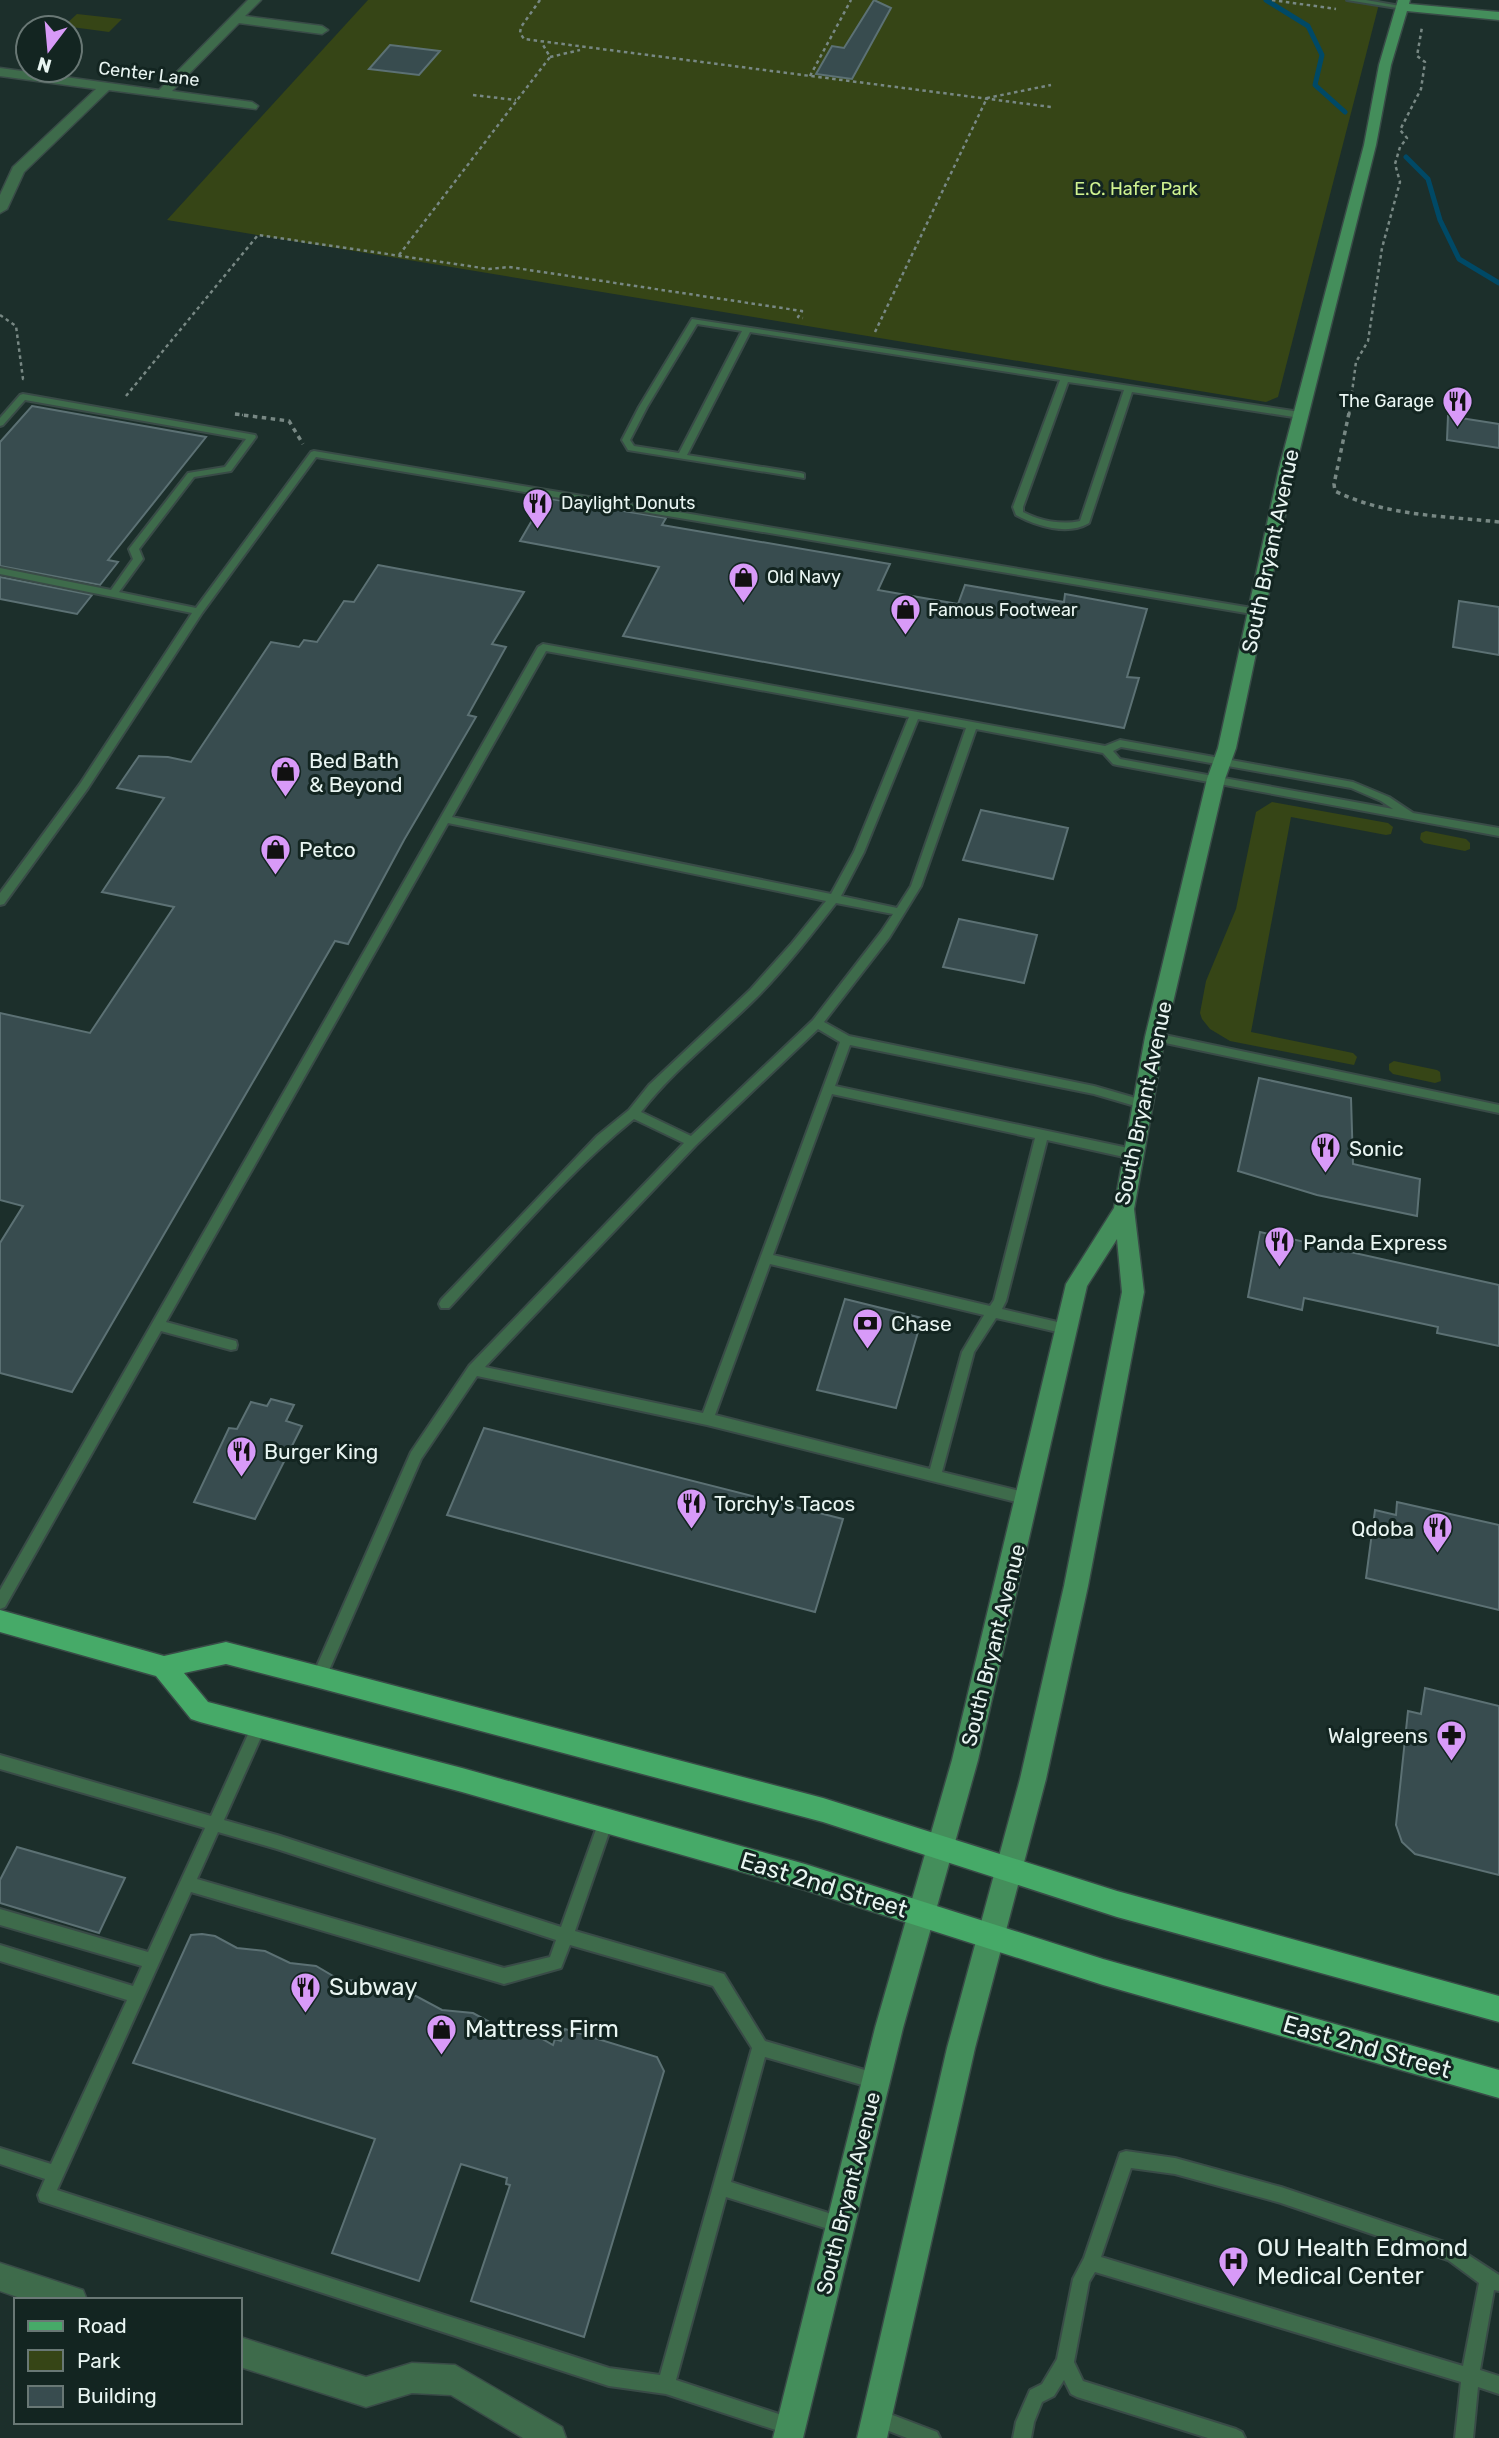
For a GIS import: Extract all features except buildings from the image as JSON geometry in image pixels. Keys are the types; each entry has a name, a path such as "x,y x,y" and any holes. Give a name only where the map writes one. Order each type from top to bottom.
{"main road":[{"path":"1402,8 1499,16"},
{"name":"South Bryant Avenue","path":"790,2432 876,2081 920,1913 965,1760 1077,1284 1124,1209 1155,1037 1258,611 1300,415 1370,145 1385,65 1402,8"},
{"path":"874,2428 961,2048 1033,1779 1076,1586 1133,1292 1124,1209"},
{"path":"0,1621 164,1667 226,1653 319,1677 823,1810 1117,1903 1499,2009"},
{"name":"East 2nd Street","path":"164,1667 201,1711 606,1821 920,1913 1103,1972 1499,2084"}],"street":[{"path":"163,93 255,0"},
{"path":"237,19 322,30"},
{"name":"Center Lane","path":"0,72 252,106"},
{"path":"0,209 18,170 105,87"},
{"path":"0,2277 68,2298"},
{"path":"242,2353 366,2392 412,2378 455,2380 551,2438"}],"lane":[{"path":"1350,0 1402,8"},
{"path":"801,476 631,447 626,440 680,342 695,321 1300,415"},
{"path":"681,457 747,329"},
{"path":"1065,378 1018,507 1019,513 1028,519 1076,526 1084,523 1129,389"},
{"path":"0,423 23,397 252,437 228,469 191,475 134,549 138,559 113,594"},
{"path":"0,901 84,786 198,611 314,454 1258,611"},
{"path":"0,571 198,611"},
{"path":"0,1603 543,647 1106,750 1117,762 1353,785 1385,799 1409,815"},
{"path":"445,1304 601,1139 633,1113 653,1088 754,993 835,897 859,852 915,715"},
{"path":"319,1677 416,1456 474,1370 692,1142 817,1023 900,912 916,887 972,725"},
{"path":"1106,750 1120,743 1219,771 1409,815 1499,832"},
{"path":"446,819 900,912"},
{"path":"817,1023 846,1040 1094,1090 1142,1104"},
{"path":"1155,1037 1499,1109"},
{"path":"707,1419 846,1040"},
{"path":"828,1089 1133,1154"},
{"path":"633,1113 692,1142"},
{"path":"934,1476 968,1352 976,1333 1000,1301 1042,1135"},
{"path":"766,1258 1066,1329"},
{"path":"159,1325 231,1345"},
{"path":"474,1370 707,1419 1028,1499"},
{"path":"259,1726 46,2195 609,2377 666,2385 790,2432"},
{"path":"0,1762 276,1842 566,1936 718,1980 760,2048 876,2081"},
{"path":"187,1883 504,1976 556,1963 606,1821"},
{"path":"0,1917 152,1961"},
{"path":"0,1953 137,1995"},
{"path":"666,2385 760,2048"},
{"path":"0,2156 56,2174"},
{"path":"1022,2438 1025,2422 1036,2396 1048,2390 1065,2362 1081,2279 1091,2262 1126,2159 1175,2166 1281,2195 1453,2253 1494,2281 1470,2376 1464,2438"},
{"path":"721,2188 841,2225"},
{"path":"1091,2262 1499,2385"},
{"path":"1065,2362 1077,2388 1236,2438"},
{"path":"874,2428 931,2438"}],"path":[{"path":"540,0 521,27 520,33 524,39 1051,107"},
{"path":"810,76 851,0"},
{"path":"1275,0 1344,10"},
{"path":"1402,8 1423,22 1417,56 1424,62 1421,89 1400,130 1407,138 1400,147 1395,164 1400,182 1382,248 1368,341 1356,362 1349,416 1334,484 1335,491 1345,498 1377,506 1499,522"},
{"path":"541,43 550,57"},
{"path":"399,255 550,57 586,48"},
{"path":"987,99 1051,85"},
{"path":"473,95 517,100"},
{"path":"876,330 987,99"},
{"path":"126,396 258,234 489,269 509,267 802,311 798,317 811,320"},
{"path":"0,316 16,326 23,379"}],"green space":[{"name":"E.C. Hafer Park","path":"368,0 1380,0 1278,397 1266,402 167,220"},
{"path":"84,15 122,19 109,32 84,29"},
{"path":"1272,802 1388,823 1393,827 1391,834 1386,835 1291,817 1251,1032 1353,1053 1357,1057 1354,1065 1230,1041 1210,1029 1200,1013 1206,981 1236,909 1256,812"},
{"path":"1426,831 1466,839 1470,843 1470,849 1465,851 1424,843 1420,839 1421,833"},
{"path":"1394,1061 1437,1070 1440,1072 1441,1081 1435,1083 1393,1074 1389,1070 1389,1064"}],"waterway":[{"path":"1266,0 1308,26 1322,55 1315,85 1345,112"},
{"path":"1406,157 1428,179 1440,220 1459,259 1499,283"}],"place":[{"name":"The Garage","path":"1457,428"},
{"name":"Daylight Donuts","path":"538,530"},
{"name":"Old Navy","path":"744,604"},
{"name":"Famous Footwear","path":"905,637"},
{"name":"Bed Bath & Beyond","path":"286,799"},
{"name":"Petco","path":"276,876"},
{"name":"Sonic","path":"1326,1175"},
{"name":"Panda Express","path":"1280,1269"},
{"name":"Chase","path":"868,1350"},
{"name":"Burger King","path":"241,1478"},
{"name":"Torchy's Tacos","path":"691,1530"},
{"name":"Qdoba","path":"1437,1555"},
{"name":"Walgreens","path":"1451,1762"},
{"name":"Subway","path":"306,2014"},
{"name":"Mattress Firm","path":"442,2056"},
{"name":"OU Health Edmond Medical Center","path":"1234,2289"}]}
